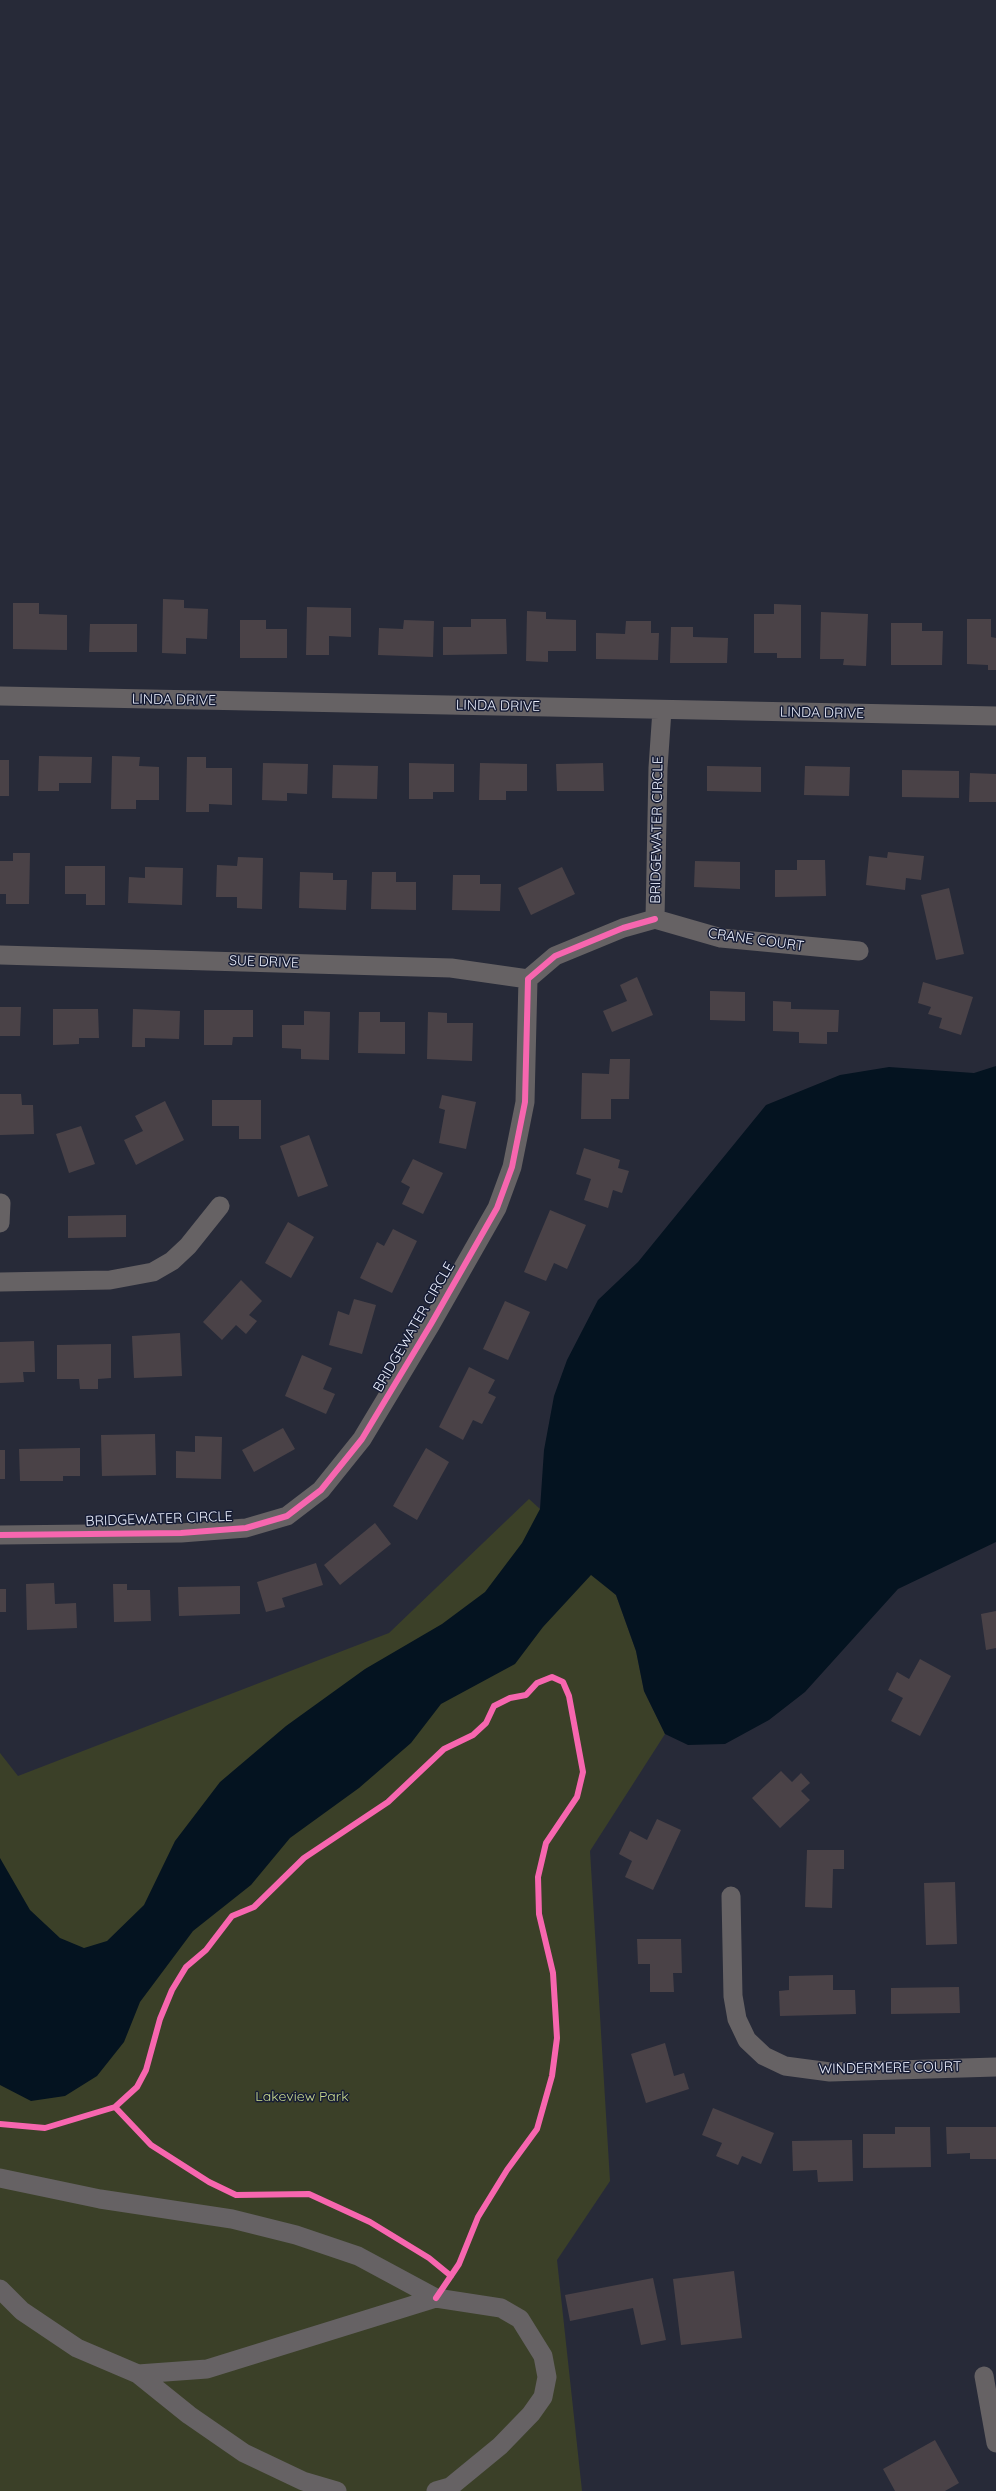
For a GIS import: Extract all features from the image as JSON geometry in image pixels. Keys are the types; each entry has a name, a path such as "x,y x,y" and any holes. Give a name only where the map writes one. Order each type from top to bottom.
{"street":[{"name":"LINDA DRIVE","path":"0,696 996,716"},
{"name":"BRIDGEWATER CIRCLE","path":"0,1534 181,1533 246,1528 287,1516 321,1490 362,1439 431,1324 497,1208 512,1167 525,1102 528,979 555,956 623,928 655,919 658,768 662,710"},
{"name":"CRANE COURT","path":"655,919 721,938 859,951"},
{"name":"SUE DRIVE","path":"0,955 451,968 528,979"},
{"path":"0,1223 1,1203"},
{"path":"0,1282 110,1280 153,1272 172,1261 188,1246 220,1206"},
{"name":"WINDERMERE COURT","path":"731,1896 733,1996 737,2019 747,2040 764,2056 785,2066 830,2072 996,2067"},
{"path":"0,2178 100,2199 232,2219 296,2235 358,2256 436,2298 501,2308 520,2319 543,2356 547,2377 544,2397 531,2414 500,2446 450,2487 436,2491"},
{"path":"0,2289 22,2311 77,2348 138,2374 189,2415 244,2453 303,2482 337,2491"},
{"path":"138,2374 207,2369 436,2298"},
{"path":"984,2376 996,2443"}],"green space":[{"name":"Lakeview Park","path":"529,1499 540,1509 592,1574 616,1595 636,1651 644,1691 665,1734 590,1851 610,2181 557,2260 582,2491 0,2491 0,1753 18,1776 389,1633"}],"water":[{"path":"996,1066 996,1542 898,1589 805,1692 769,1720 725,1744 688,1745 665,1734 644,1691 636,1651 616,1595 591,1575 543,1627 515,1664 441,1704 411,1743 359,1788 290,1838 251,1885 193,1931 140,2002 124,2042 97,2076 65,2096 31,2101 0,2085 0,1858 30,1910 60,1938 84,1948 107,1941 144,1905 175,1841 220,1782 286,1726 365,1669 442,1624 485,1592 522,1543 540,1509 544,1450 554,1396 567,1360 598,1300 638,1262 766,1105 840,1075 889,1067 974,1073"}],"building":[{"path":"163,599 184,600 184,608 208,609 207,639 186,638 186,654 162,653"},
{"path":"13,603 39,603 39,614 67,615 67,650 13,649"},
{"path":"774,604 801,605 801,658 777,658 777,653 754,653 754,614 774,614"},
{"path":"307,607 351,608 351,637 329,636 329,655 306,655"},
{"path":"527,611 546,612 546,619 576,620 576,651 548,651 548,662 526,661"},
{"path":"821,612 868,614 866,666 843,665 844,659 820,659"},
{"path":"471,619 506,619 507,654 443,655 443,627 471,627"},
{"path":"967,619 991,619 991,637 996,638 996,670 988,670 988,665 967,664"},
{"path":"240,620 266,620 266,629 287,629 287,658 240,658"},
{"path":"404,620 434,621 433,657 378,655 379,628 403,629"},
{"path":"626,621 651,621 651,633 659,633 658,660 596,659 596,633 625,634"},
{"path":"891,623 922,623 922,631 943,631 942,665 891,665"},
{"path":"90,624 137,624 137,652 89,652"},
{"path":"671,627 693,627 693,637 728,638 727,663 670,663"},
{"path":"39,756 92,757 91,783 59,783 59,791 38,791"},
{"path":"112,756 140,757 139,766 159,767 159,800 136,800 136,809 111,809"},
{"path":"187,757 206,757 206,768 232,768 232,805 209,804 209,812 186,812"},
{"path":"0,760 9,760 9,796 0,796"},
{"path":"263,763 308,764 307,794 287,793 287,801 262,800"},
{"path":"409,763 454,764 454,792 433,792 433,799 409,799"},
{"path":"480,763 527,764 527,791 506,791 506,800 479,800"},
{"path":"603,763 604,791 557,791 556,764"},
{"path":"333,765 378,766 377,799 332,798"},
{"path":"707,766 761,767 761,792 707,791"},
{"path":"805,766 850,767 849,796 804,795"},
{"path":"902,770 959,771 959,798 902,797"},
{"path":"970,773 996,774 996,802 969,802"},
{"path":"888,852 924,856 921,880 906,878 905,890 866,885 869,856 887,858"},
{"path":"13,853 30,853 29,904 6,904 6,894 0,894 0,861 13,861"},
{"path":"238,857 263,858 262,909 237,908 237,897 216,897 217,865 237,866"},
{"path":"797,860 825,860 826,896 775,897 775,870 797,870"},
{"path":"695,861 740,862 740,889 694,887"},
{"path":"65,866 105,866 105,905 86,905 86,894 65,894"},
{"path":"145,867 183,868 182,905 128,903 129,877 145,878"},
{"path":"562,867 575,894 531,915 518,888"},
{"path":"300,872 333,873 333,880 347,880 346,910 299,908"},
{"path":"372,872 396,872 396,882 416,882 416,910 371,909"},
{"path":"453,875 480,875 480,884 501,884 500,911 452,910"},
{"path":"949,888 964,954 936,960 921,895"},
{"path":"637,977 653,1015 612,1032 603,1011 627,1001 620,985"},
{"path":"923,982 973,997 961,1035 939,1028 942,1018 928,1014 931,1007 918,1003"},
{"path":"710,991 745,992 745,1021 710,1020"},
{"path":"773,1001 791,1002 791,1009 839,1010 838,1032 827,1032 827,1044 799,1043 799,1032 773,1031"},
{"path":"0,1007 21,1007 20,1036 0,1036"},
{"path":"53,1009 98,1009 99,1038 79,1038 79,1044 53,1045"},
{"path":"133,1009 180,1011 179,1039 145,1038 145,1047 132,1047"},
{"path":"204,1010 253,1010 253,1037 233,1037 232,1045 204,1045"},
{"path":"304,1011 330,1012 329,1060 301,1059 301,1049 282,1048 282,1025 304,1025"},
{"path":"359,1012 380,1012 380,1022 405,1022 405,1054 358,1053"},
{"path":"428,1012 447,1013 447,1023 473,1023 472,1061 427,1059"},
{"path":"610,1059 630,1059 629,1099 611,1099 611,1119 581,1119 582,1073 609,1074"},
{"path":"0,1094 21,1094 22,1105 33,1105 34,1134 0,1135"},
{"path":"442,1095 476,1102 466,1149 439,1143 445,1110 439,1108"},
{"path":"212,1100 261,1100 261,1139 239,1139 239,1126 212,1126"},
{"path":"165,1101 184,1140 136,1165 124,1140 143,1131 135,1116"},
{"path":"81,1126 95,1164 69,1173 56,1134"},
{"path":"309,1135 328,1186 298,1197 280,1146"},
{"path":"584,1148 620,1160 618,1168 629,1171 622,1193 613,1190 608,1208 584,1200 591,1179 576,1174"},
{"path":"413,1159 443,1173 423,1214 402,1204 410,1187 401,1182"},
{"path":"550,1210 586,1225 567,1269 554,1263 546,1281 524,1272"},
{"path":"126,1215 126,1237 68,1238 68,1216"},
{"path":"288,1222 314,1237 291,1278 265,1263"},
{"path":"393,1229 417,1241 392,1293 360,1278 377,1242 384,1246"},
{"path":"241,1280 262,1301 249,1315 257,1321 246,1334 236,1325 222,1340 203,1322"},
{"path":"354,1299 376,1305 362,1354 329,1345 338,1311 349,1315"},
{"path":"505,1301 530,1312 508,1360 483,1349"},
{"path":"180,1333 182,1376 134,1378 132,1336"},
{"path":"34,1341 35,1372 23,1372 24,1382 0,1383 0,1342"},
{"path":"111,1344 111,1378 98,1379 98,1389 80,1389 79,1379 57,1379 57,1345"},
{"path":"302,1355 332,1368 323,1389 335,1394 326,1414 285,1396"},
{"path":"469,1367 495,1380 488,1393 496,1397 482,1424 473,1420 463,1440 439,1427"},
{"path":"283,1428 295,1449 254,1472 242,1450"},
{"path":"155,1434 156,1475 102,1476 101,1435"},
{"path":"195,1436 222,1437 221,1479 176,1478 176,1451 195,1452"},
{"path":"80,1448 80,1476 63,1476 63,1481 20,1481 19,1449"},
{"path":"426,1448 449,1462 417,1520 393,1506"},
{"path":"0,1450 5,1450 5,1479 0,1479"},
{"path":"375,1523 391,1544 340,1585 324,1565"},
{"path":"316,1563 323,1585 282,1598 285,1607 266,1612 257,1582"},
{"path":"54,1583 55,1604 76,1603 77,1628 27,1630 26,1584"},
{"path":"113,1584 127,1584 127,1590 150,1590 151,1621 114,1622"},
{"path":"240,1586 240,1614 179,1616 178,1587"},
{"path":"0,1589 6,1589 6,1612 0,1612"},
{"path":"996,1611 996,1648 986,1650 981,1614"},
{"path":"920,1659 951,1676 920,1736 891,1721 903,1698 888,1690 897,1672 909,1679"},
{"path":"781,1771 792,1782 801,1773 810,1783 801,1791 810,1800 780,1828 752,1798"},
{"path":"657,1819 681,1830 653,1890 625,1877 632,1861 619,1854 630,1831 647,1840"},
{"path":"807,1850 844,1850 844,1869 833,1869 832,1908 805,1907"},
{"path":"955,1882 957,1944 926,1945 924,1883"},
{"path":"637,1939 681,1939 682,1973 673,1973 674,1992 650,1992 650,1964 638,1964"},
{"path":"833,1975 833,1990 855,1990 856,2014 780,2016 779,1991 789,1990 789,1976"},
{"path":"959,1987 960,2013 891,2014 891,1988"},
{"path":"665,2043 674,2076 684,2073 689,2089 646,2103 631,2054"},
{"path":"713,2108 774,2133 761,2164 742,2156 738,2165 716,2156 722,2143 702,2135"},
{"path":"895,2127 930,2127 931,2167 863,2168 863,2134 895,2134"},
{"path":"946,2127 996,2127 996,2159 970,2159 970,2153 947,2154"},
{"path":"852,2140 853,2181 818,2182 817,2170 793,2171 792,2141"},
{"path":"734,2271 742,2338 681,2345 673,2279"},
{"path":"653,2278 666,2340 641,2345 633,2308 570,2321 565,2295"},
{"path":"935,2440 959,2483 945,2491 895,2491 883,2469"}],"cycle path":[{"path":"0,1535 181,1533 246,1528 287,1516 321,1490 362,1439 431,1324 497,1208 512,1167 525,1102 528,979 555,956 623,928 655,919"},
{"path":"0,2124 45,2128 115,2107 137,2087 146,2070 160,2019 172,1990 186,1967 206,1950 232,1916 254,1907 304,1858 388,1802 444,1749 473,1735 486,1723 494,1706 510,1698 526,1695 537,1683 552,1677 563,1682 569,1696 583,1772 577,1797 546,1843 538,1877 539,1914 553,1973 557,2038 552,2076 537,2129 507,2170 478,2217 459,2264 436,2298"},
{"path":"115,2107 151,2145 209,2182 236,2195 309,2194 370,2222 429,2258 451,2276"}]}
